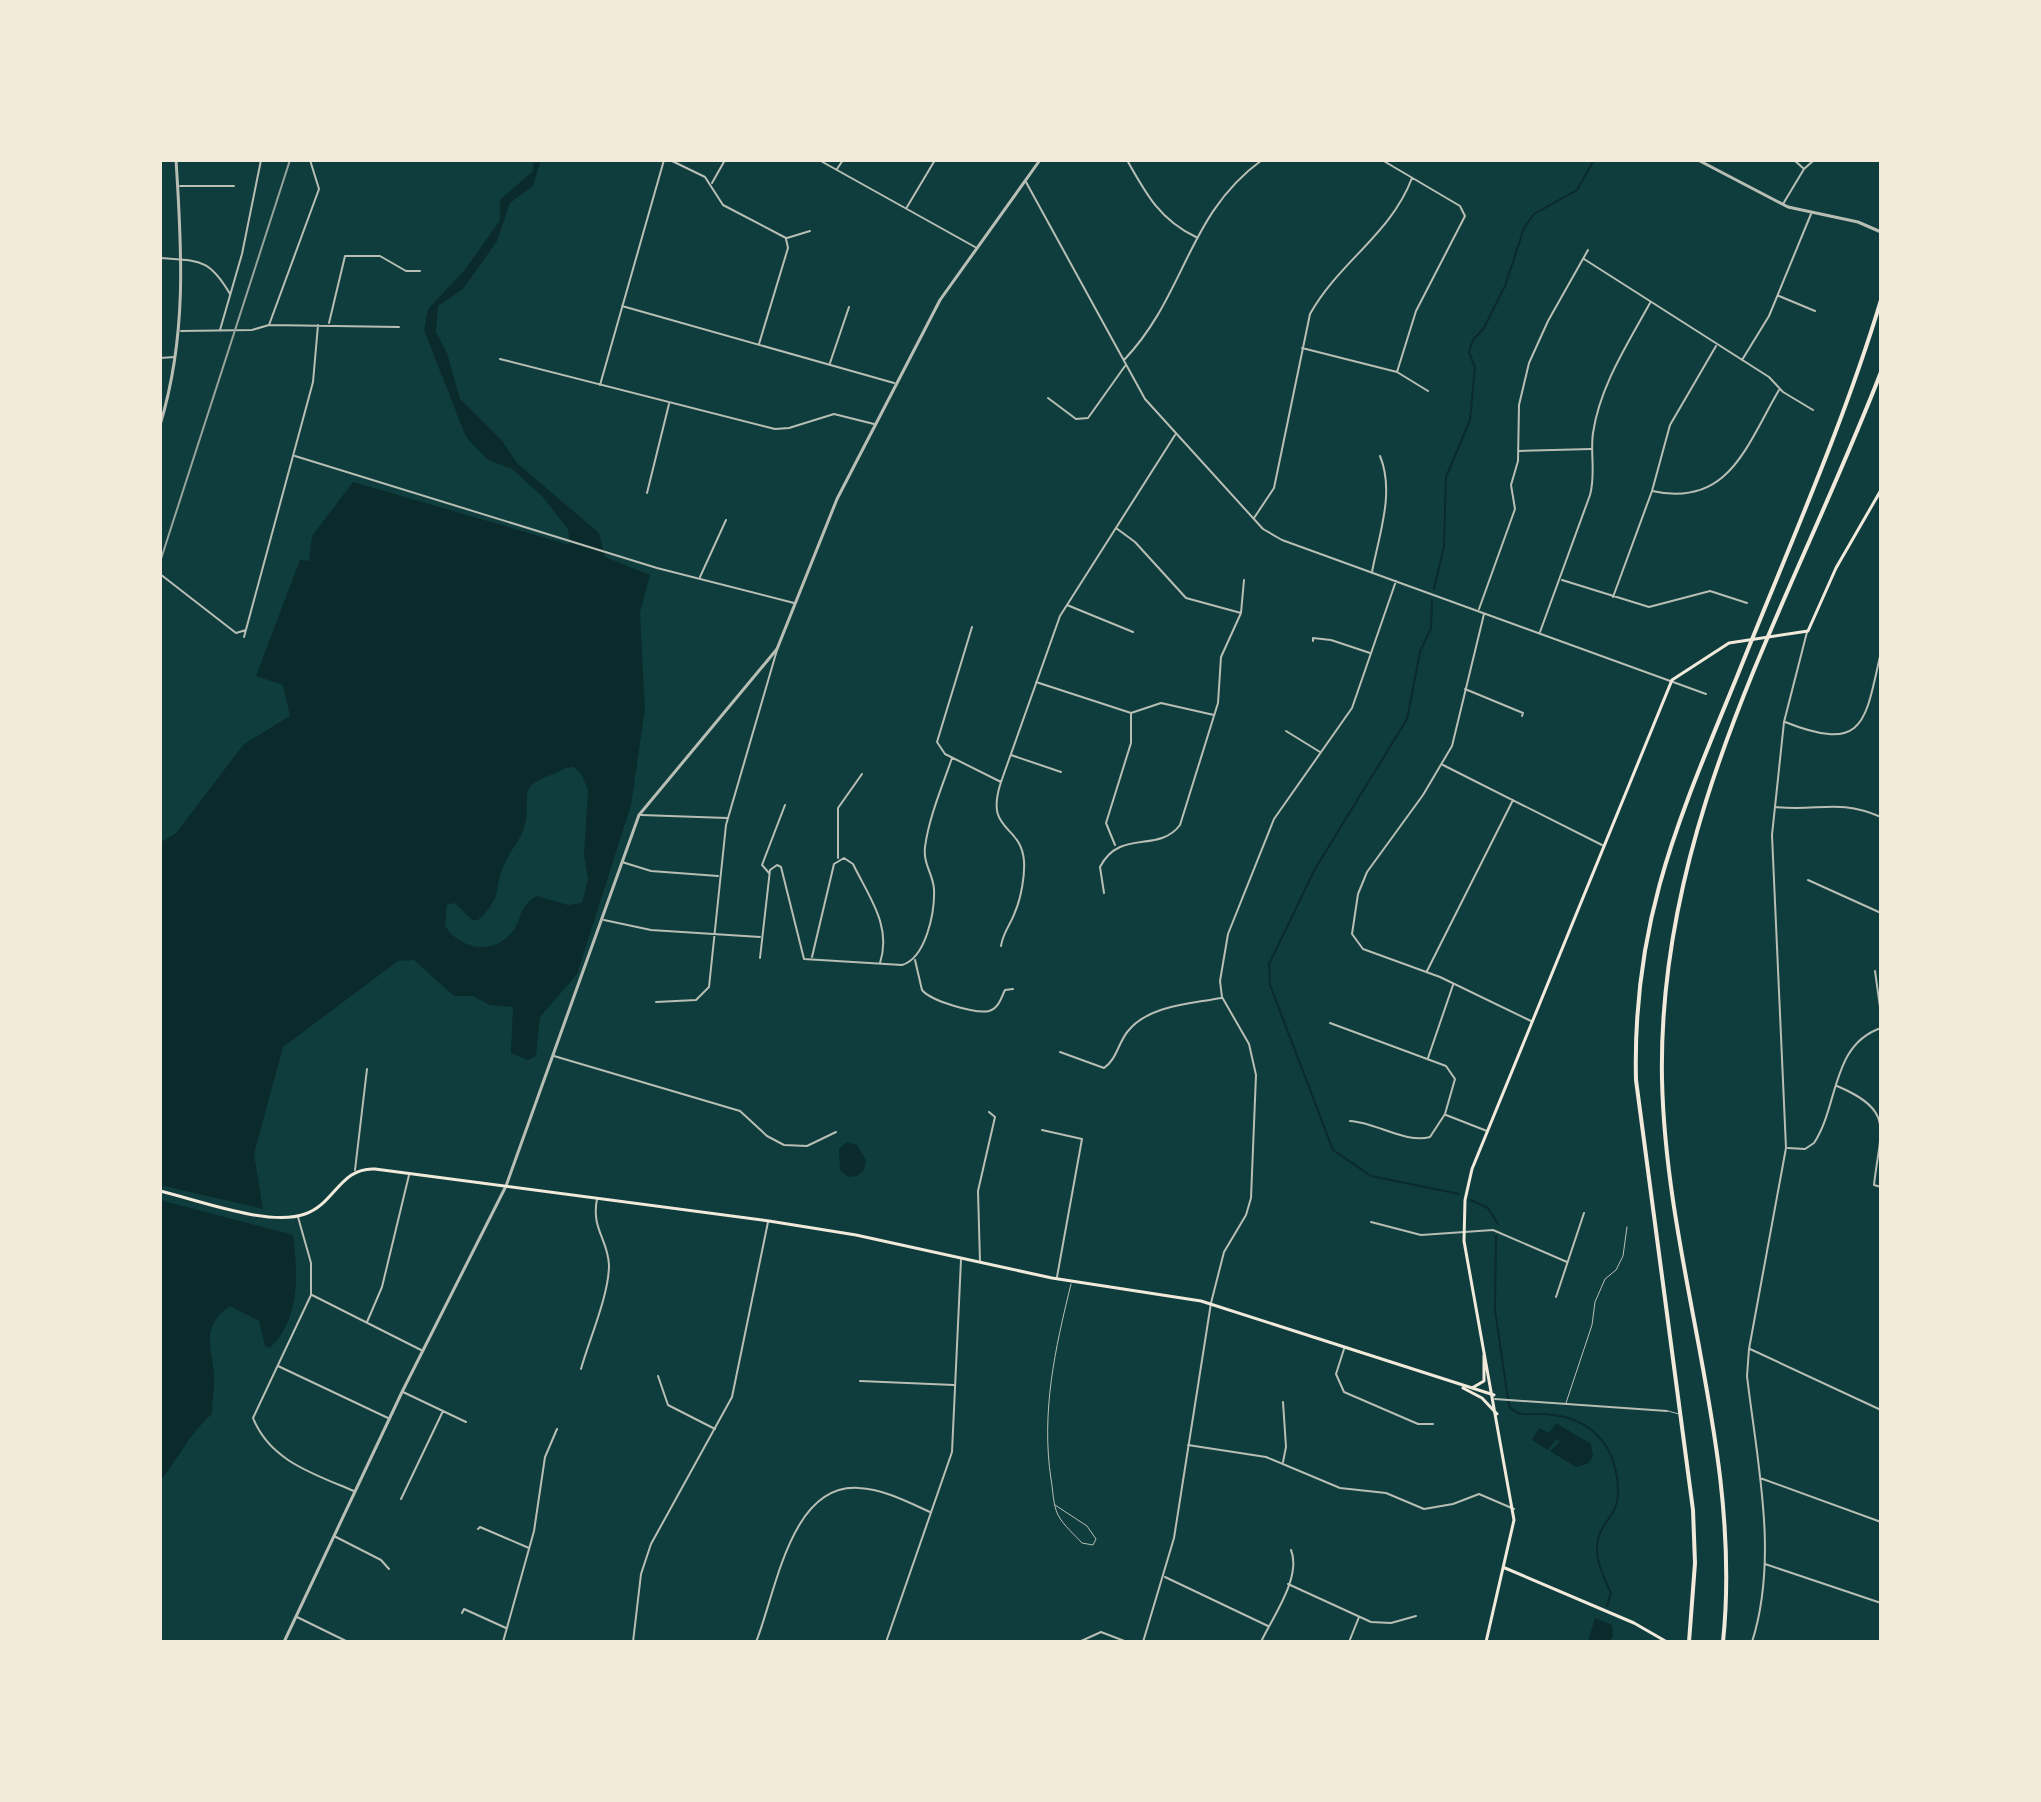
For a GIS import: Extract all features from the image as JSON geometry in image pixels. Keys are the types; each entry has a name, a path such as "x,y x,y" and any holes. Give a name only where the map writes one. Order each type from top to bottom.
{"highway":[{"path":"1689,1642 1695,1536 1636,1080 1636,1027 1644,946 1654,894 1675,830 1837,428 1881,300"},
{"path":"1723,1642 1728,1588 1726,1509 1670,1172 1663,1106 1663,1026 1670,947 1688,857 1715,768 1881,372"}],"main road":[{"path":"1486,1642 1514,1530 1514,1509 1463,1231 1467,1184 1672,680 1732,642 1808,631 1836,568 1881,490"},
{"path":"160,1191 268,1217 298,1216 317,1208 355,1170 375,1169 769,1221 856,1235 1057,1279 1211,1303 1494,1397"},
{"path":"1471,1388 1484,1381 1484,1351"},
{"path":"1460,1385 1482,1398 1498,1414"},
{"path":"1505,1568 1634,1623 1664,1641"}],"street":[{"path":"160,425 179,331 183,260 176,160"},
{"path":"220,331 261,160"},
{"path":"269,325 319,189 310,160"},
{"path":"600,385 664,160"},
{"path":"670,160 705,177 723,205 786,238 810,231"},
{"path":"711,184 725,160"},
{"path":"819,160 977,248"},
{"path":"836,170 843,160"},
{"path":"906,208 935,160"},
{"path":"656,1002 696,1000 704,996 709,987 728,818 777,649 824,526 948,287 1040,160"},
{"path":"1127,160 1159,212 1173,225 1197,238"},
{"path":"1048,398 1076,419 1088,418 1124,363 1155,324 1221,196 1262,160"},
{"path":"1382,160 1457,204 1464,213 1464,221 1416,311 1397,372"},
{"path":"1698,160 1783,204 1811,214 1858,222 1881,232"},
{"path":"1794,160 1804,169"},
{"path":"1783,204 1804,169 1814,160"},
{"path":"1252,520 1274,488 1300,348 1315,305 1394,215 1412,178"},
{"path":"1025,181 1145,399 1252,520 1275,536 1706,694"},
{"path":"177,186 234,186"},
{"path":"1742,360 1778,296 1811,214"},
{"path":"758,345 788,248 786,238"},
{"path":"1479,610 1515,509 1511,485 1518,451 1519,405 1529,363 1544,328 1588,250"},
{"path":"329,324 345,256 380,256 406,271 420,271"},
{"path":"160,258 209,265 230,294"},
{"path":"1583,259 1769,377 1780,389 1813,410"},
{"path":"1778,296 1815,311"},
{"path":"1540,632 1592,487 1593,431 1609,380 1650,303"},
{"path":"622,306 896,384"},
{"path":"829,365 849,307"},
{"path":"179,331 252,330 269,325 399,327"},
{"path":"244,637 295,456 315,372 318,325"},
{"path":"1613,597 1652,491 1670,425 1717,345"},
{"path":"1300,348 1397,372 1428,391"},
{"path":"160,358 176,357"},
{"path":"500,359 778,430 834,414 875,424"},
{"path":"1652,491 1688,494 1720,482 1731,470 1780,389"},
{"path":"647,493 669,402"},
{"path":"1001,946 1017,908 1024,863 1018,842 997,816 995,804 1010,755 1066,605 1176,434"},
{"path":"1518,451 1592,449"},
{"path":"295,456 699,579 794,603"},
{"path":"1372,572 1387,494 1380,456"},
{"path":"699,579 726,520"},
{"path":"1115,528 1135,542 1186,598 1241,613"},
{"path":"160,574 236,633 246,630"},
{"path":"1559,579 1613,597 1657,607 1710,591 1747,603"},
{"path":"1104,893 1100,867 1116,848 1169,837 1180,825 1218,703 1221,657 1241,613 1244,580"},
{"path":"1143,1642 1174,1538 1211,1303 1224,1252 1249,1206 1253,1171 1255,1065 1249,1044 1222,997 1224,954 1242,891 1282,805 1346,720 1396,581"},
{"path":"1066,605 1133,632"},
{"path":"1485,612 1464,688 1456,735 1442,765 1367,872 1352,929 1356,943 1363,949 1426,972 1531,1021"},
{"path":"972,627 936,737 941,751 1001,782"},
{"path":"1752,1642 1761,1609 1765,1564 1747,1376 1749,1349 1786,1148 1786,1073 1772,883 1774,807 1784,722 1808,631"},
{"path":"1313,641 1331,640 1371,653"},
{"path":"284,1642 422,1350 506,1186 639,815 777,649"},
{"path":"1784,722 1828,736 1852,730 1866,713 1881,652"},
{"path":"1035,682 1131,713 1161,703 1214,715"},
{"path":"1464,688 1523,713 1522,716"},
{"path":"1116,848 1106,823 1131,743 1131,713"},
{"path":"1286,731 1321,752"},
{"path":"1010,755 1061,772"},
{"path":"760,958 770,874 774,865 781,867 804,959 905,964 915,959 924,943 934,893 925,857 928,832 952,758"},
{"path":"1442,765 1604,847"},
{"path":"838,860 838,808 862,774"},
{"path":"1426,972 1513,800"},
{"path":"770,874 762,865 785,805"},
{"path":"1774,807 1849,805 1881,817"},
{"path":"639,815 728,818"},
{"path":"812,959 834,864 838,860 848,859 884,927 885,942 880,964"},
{"path":"621,862 651,871 720,876"},
{"path":"1808,880 1881,912"},
{"path":"602,920 651,930 761,937"},
{"path":"915,959 922,990 941,1003 989,1011 999,1003 1005,990 1013,989"},
{"path":"1875,971 1881,1014"},
{"path":"1428,1059 1453,984"},
{"path":"1060,1052 1104,1068 1115,1057 1129,1030 1147,1016 1164,1009 1222,997"},
{"path":"1330,1023 1446,1066 1454,1075 1445,1114 1434,1134 1420,1139 1373,1123 1350,1121"},
{"path":"1786,1148 1805,1149 1814,1143 1849,1050 1862,1037 1881,1028"},
{"path":"552,1056 727,1106 749,1117 767,1136 784,1145 807,1146 836,1132"},
{"path":"355,1170 367,1069"},
{"path":"1836,1086 1863,1097 1877,1111 1880,1130 1874,1185 1881,1187"},
{"path":"980,1263 978,1191 995,1117 989,1112"},
{"path":"1445,1114 1487,1131"},
{"path":"1042,1130 1082,1139 1057,1279"},
{"path":"367,1322 382,1287 409,1174"},
{"path":"581,1369 609,1263 594,1222 597,1198"},
{"path":"1556,1297 1584,1213"},
{"path":"298,1216 311,1263 311,1295 254,1409 254,1422 273,1448 290,1462 354,1491"},
{"path":"633,1642 641,1574 651,1544 716,1429 736,1383 769,1221"},
{"path":"1371,1222 1421,1235 1499,1232 1567,1262"},
{"path":"891,1642 886,1641 952,1452 961,1259"},
{"path":"311,1295 422,1350"},
{"path":"1344,1349 1336,1374 1344,1392 1418,1424 1433,1424"},
{"path":"1749,1349 1881,1410"},
{"path":"278,1366 389,1418"},
{"path":"658,1376 668,1405 716,1429"},
{"path":"860,1381 956,1385"},
{"path":"402,1392 466,1422"},
{"path":"1494,1397 1667,1411"},
{"path":"1282,1463 1286,1447 1283,1402"},
{"path":"401,1499 443,1411"},
{"path":"503,1642 537,1517 541,1470 557,1429"},
{"path":"1187,1445 1253,1454 1340,1488 1386,1493 1424,1509 1453,1504 1479,1494 1514,1509"},
{"path":"1759,1477 1881,1522"},
{"path":"756,1642 800,1521 816,1501 839,1489 864,1488 931,1513"},
{"path":"478,1529 480,1527 530,1548"},
{"path":"333,1536 381,1560 389,1569"},
{"path":"1261,1642 1294,1568 1291,1550"},
{"path":"1765,1564 1881,1603"},
{"path":"1164,1576 1268,1626"},
{"path":"1288,1584 1381,1624 1416,1616"},
{"path":"462,1613 464,1609 507,1628"},
{"path":"296,1616 348,1642"},
{"path":"1349,1642 1359,1617"},
{"path":"1079,1642 1101,1632 1127,1642"}],"lane":[{"path":"1566,1403 1592,1325 1595,1302 1605,1279 1616,1270 1623,1256 1627,1227"},
{"path":"1055,1505 1094,1532 1096,1539 1093,1545 1082,1543 1062,1522 1055,1505 1048,1460 1048,1402 1071,1281"},
{"path":"1667,1411 1681,1415"}],"water":[{"path":"534,160 540,163 533,186 510,203 497,241 463,289 438,306 436,332 447,353 460,399 502,441 517,463 599,533 605,557 650,575 640,612 645,709 631,805 577,974 540,1017 536,1056 528,1060 511,1053 513,1007 490,1005 473,996 454,996 414,960 398,961 283,1047 254,1154 263,1209 160,1185 160,843 176,833 244,744 290,716 283,685 256,676 300,560 309,561 312,536 353,482 570,545 568,529 542,496 512,469 488,460 466,437 424,330 428,309 464,271 500,220 500,200 533,171","holes":["573,767 581,773 588,790 584,855 588,879 582,903 568,905 537,896 524,908 513,931 497,944 487,947 469,945 452,934 445,926 447,905 455,903 472,920 478,920 492,904 502,870 523,830 527,795 533,784 567,768"]},
{"path":"847,1142 857,1145 866,1160 864,1170 857,1176 848,1177 840,1170 839,1149"},
{"path":"160,1200 293,1235 296,1280 287,1323 270,1348 265,1346 259,1321 230,1306 215,1322 210,1338 214,1380 212,1414 196,1430 160,1481"},
{"path":"1556,1423 1591,1444 1593,1456 1589,1463 1576,1467 1550,1451 1560,1442 1556,1439 1548,1450 1532,1440 1539,1428 1549,1433"},
{"path":"1595,1618 1612,1625 1613,1636 1609,1642 1588,1642"}],"waterway":[{"path":"1434,589 1444,546 1446,477 1470,420 1475,368 1469,352 1473,340 1484,328 1505,286 1524,228 1534,214 1577,190 1594,160"},
{"path":"1432,600 1431,628 1420,652 1407,719 1315,869 1269,964 1270,985 1333,1150 1371,1176 1459,1194"},
{"path":"1471,1200 1488,1208 1498,1224"},
{"path":"1496,1236 1495,1310 1509,1406 1520,1414 1543,1414 1575,1420 1598,1436 1613,1460 1618,1498 1597,1545 1599,1562 1611,1593 1607,1606"}],"railway":[{"path":"160,562 290,160"}]}
